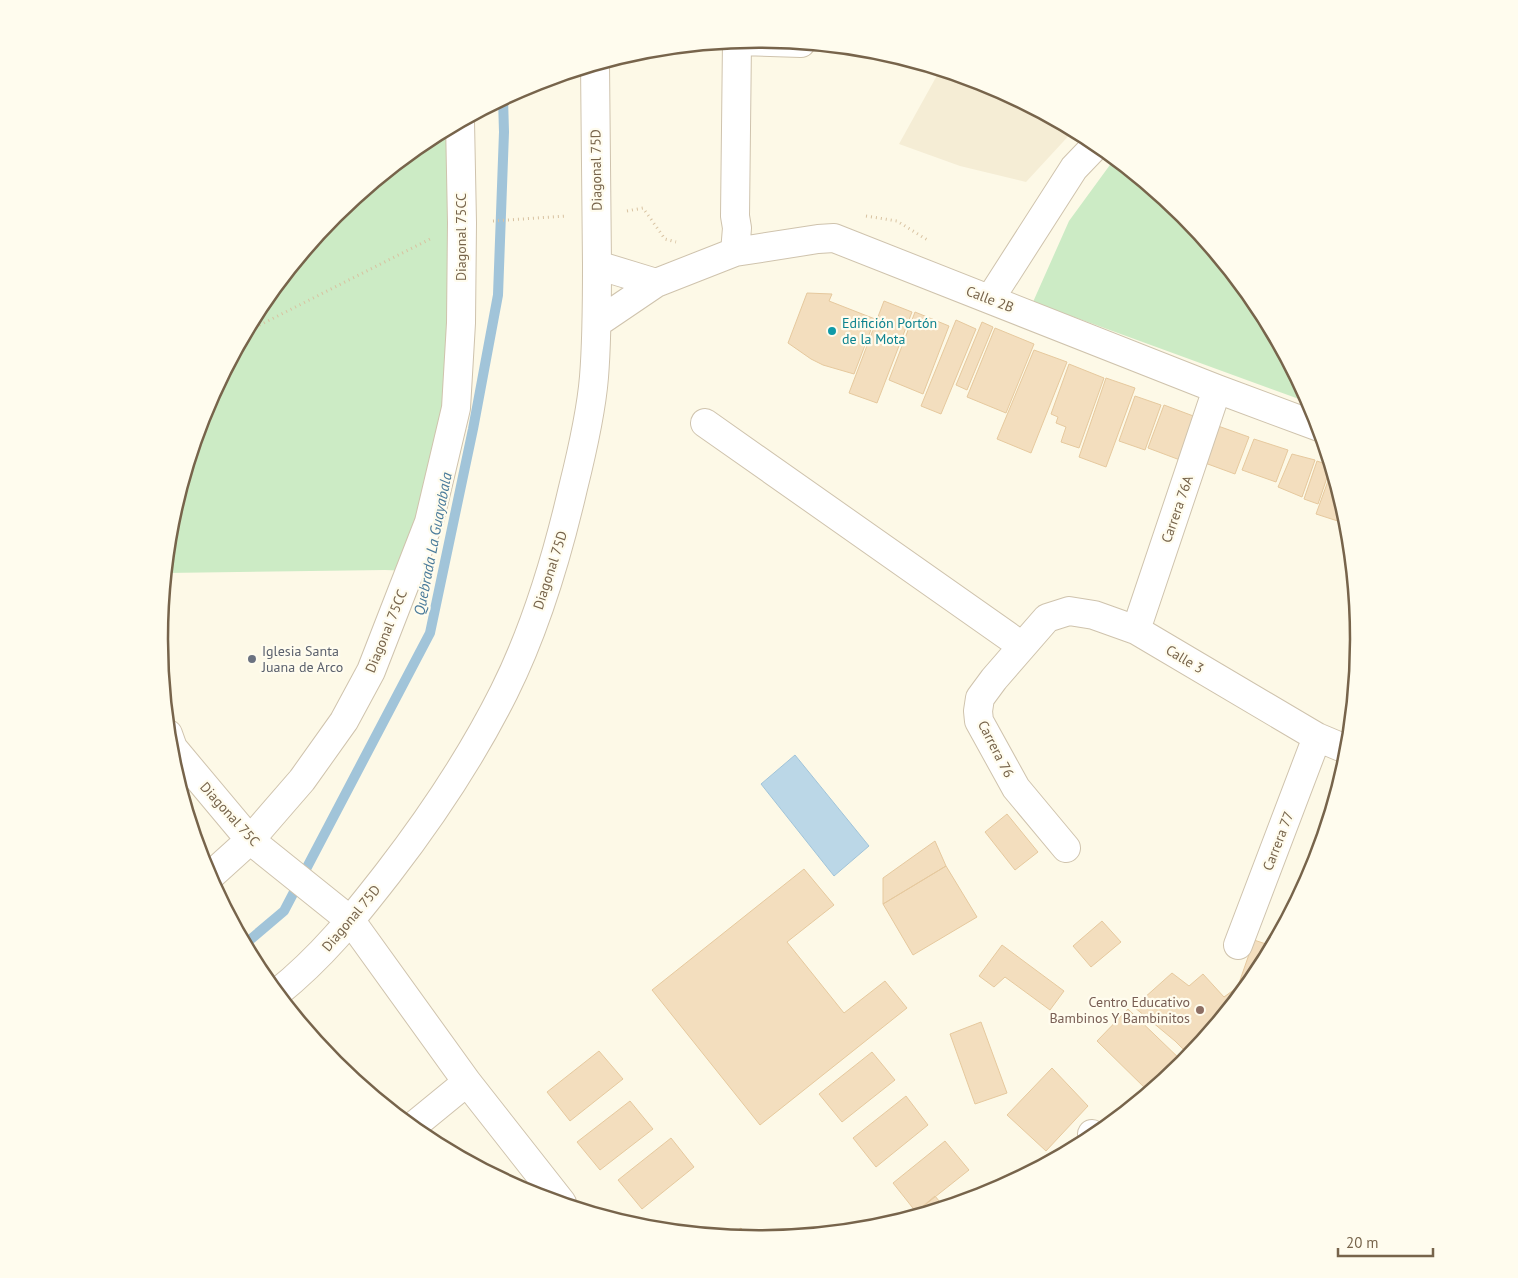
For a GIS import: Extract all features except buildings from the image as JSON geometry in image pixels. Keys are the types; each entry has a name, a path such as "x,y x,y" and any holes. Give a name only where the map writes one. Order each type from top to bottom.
{"street":[{"path":"735,252 737,228 735,216 739,49"},
{"name":"Diagonal 75D","path":"282,989 327,948 351,921 411,843 448,790 505,691 530,631 562,535 582,451 594,380 597,323 595,71"},
{"name":"Diagonal 75CC","path":"250,840 302,780 344,721 371,671 429,522 456,408 461,323 460,129"},
{"path":"990,299 1074,168 1092,150"},
{"name":"Calle 2B","path":"597,323 656,283 735,252 834,238 1309,423"},
{"path":"597,265 656,283"},
{"name":"Carrera 76A","path":"1136,630 1218,389"},
{"path":"705,423 1022,646"},
{"name":"Calle 3","path":"1022,646 1047,618 1069,611 1094,615 1136,630 1317,737 1340,747"},
{"name":"Carrera 76","path":"1022,646 980,698 978,711 980,721 1016,788 1066,848"},
{"name":"Carrera 77","path":"1238,945 1317,737"},
{"name":"Diagonal 75C","path":"179,754 250,840 351,921 467,1082 553,1193"},
{"path":"216,871 250,840"},
{"path":"418,1122 467,1082"}],"path":[{"path":"491,221 568,216"},
{"path":"257,326 462,223"}],"shaded area":[{"path":"937,75 1021,108 1069,135 1026,182 960,166 899,144"}],"green space":[{"path":"460,129 461,323 410,571 172,573 179,524 199,449 228,377 267,310 314,249 369,194 430,147"},
{"path":"1111,164 1119,170 1149,194 1177,221 1204,249 1228,279 1251,310 1271,343 1290,377 1299,399 1033,302 1069,221"}],"water":[{"path":"795,755 869,846 834,876 761,784"}],"waterway":[{"name":"Quebrada La Guayabala","path":"250,940 284,911 430,633 473,429 498,295 504,132 503,105"}],"place":[{"name":"Edifición Portón de la Mota","path":"832,331"},
{"name":"Iglesia Santa Juana de Arco","path":"252,659"},
{"name":"Centro Educativo Bambinos Y Bambinitos","path":"1200,1010"}]}
